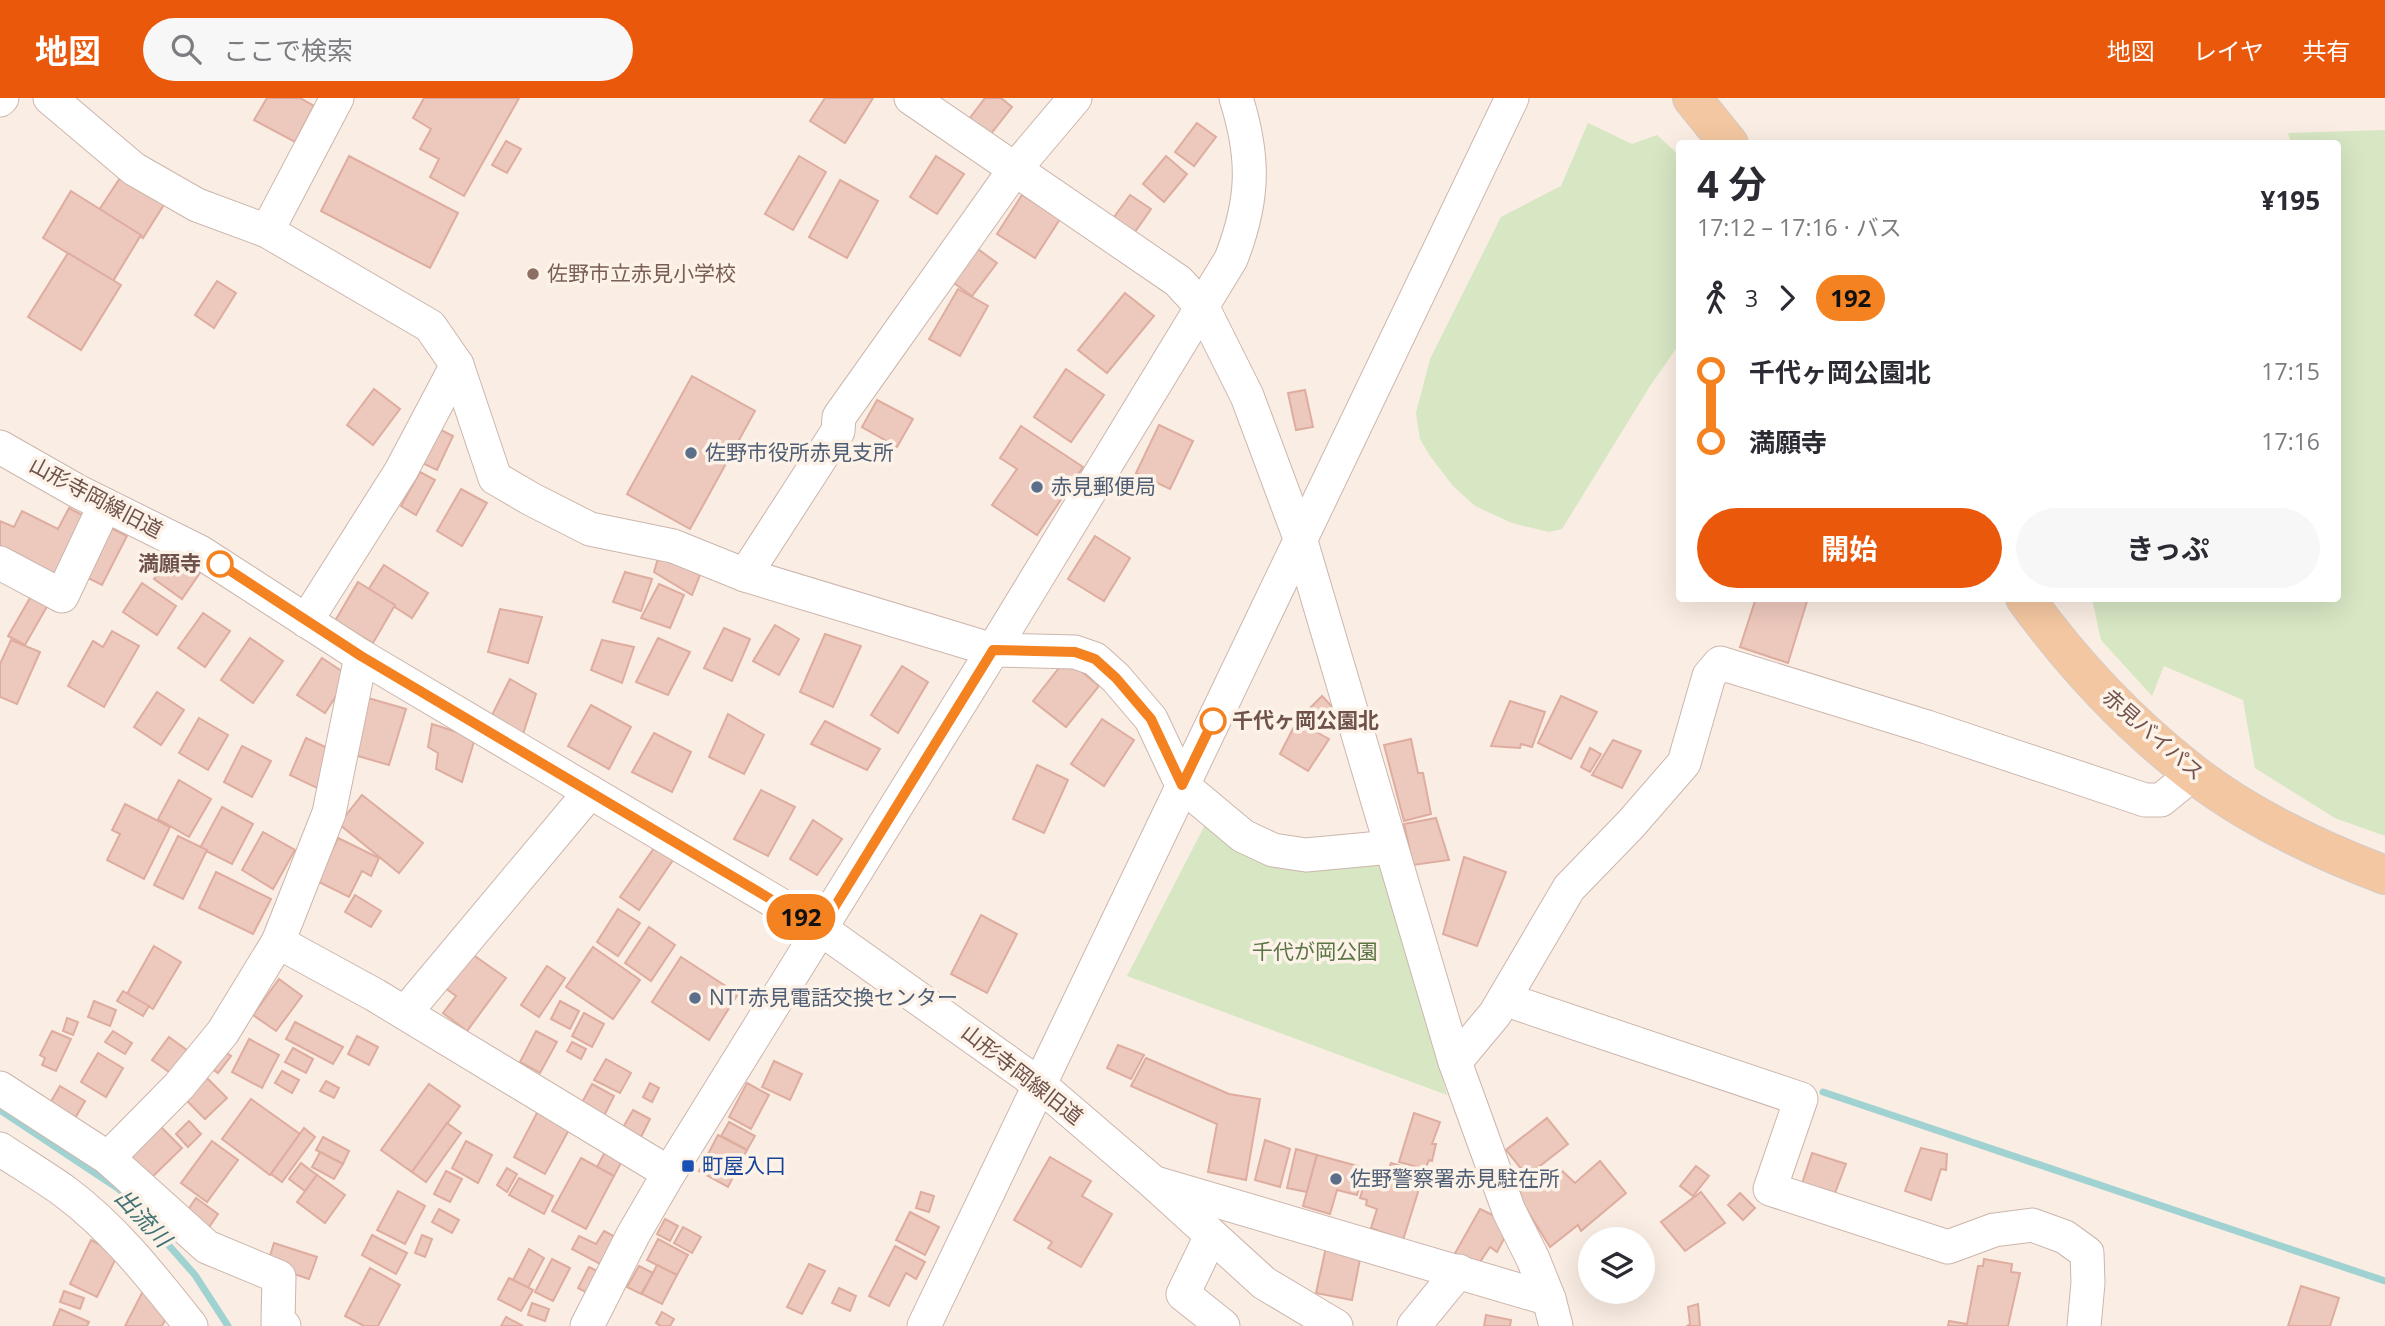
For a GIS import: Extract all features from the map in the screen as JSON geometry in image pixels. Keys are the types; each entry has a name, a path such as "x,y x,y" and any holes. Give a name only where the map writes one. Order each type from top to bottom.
{"main road":[{"path":"1692,98 1726,140"},
{"name":"赤見バイパス","path":"2028,602 2087,675 2140,729 2193,774 2299,838 2385,875"}],"street":[{"path":"50,98 134,169 197,205 267,232 430,326 457,365 495,478 531,499 590,529 673,546 745,575 993,650 1075,652 1095,659 1116,678 1151,719 1182,785 1243,836 1273,850 1306,855 1391,847"},
{"path":"267,232 336,98"},
{"path":"911,98 1178,281 1203,307 1247,396 1300,538 1455,1062 1509,1211 1533,1259 1553,1312"},
{"path":"745,575 838,431 839,417 1015,169 1075,98"},
{"path":"587,1326 668,1173 993,650 1231,259 1244,225 1250,190 1248,153 1236,98"},
{"path":"924,1326 1512,98"},
{"path":"306,621 401,471 457,365"},
{"name":"山形寺岡線旧道","path":"0,447 104,506 200,552 361,656 821,929 1040,1085 1153,1182 1264,1283 1336,1326"},
{"path":"0,563 62,596 104,506"},
{"path":"108,1158 179,1086 223,1032 278,942 329,813 361,656"},
{"path":"1455,1062 1495,1014 1569,888 1631,824 1684,763 1709,676 1720,663 1927,727 2145,800 2161,800 2193,774"},
{"path":"405,1013 590,792"},
{"path":"278,942 405,1013 668,1173"},
{"path":"1504,999 1801,1099 1770,1189 1948,1247 1994,1230 2032,1225 2066,1237 2087,1253 2088,1283 2084,1326"},
{"path":"0,1088 108,1158 207,1247 279,1278 278,1322 284,1326"},
{"path":"0,1149 64,1192 94,1216 132,1255 191,1326"},
{"path":"1153,1182 1459,1270 1553,1312"},
{"path":"1211,1236 1183,1294 1223,1326"},
{"path":"1414,1326 1459,1270"}],"green space":[{"path":"1588,123 1632,144 1657,135 1676,152 1676,349 1562,529 1549,532 1512,523 1475,506 1453,486 1430,456 1420,439 1416,413 1430,359 1501,217 1561,186"},
{"path":"2385,130 2385,836 2335,818 2255,768 2243,700 2164,666 2152,696 2101,640 2093,602 2341,602 2341,140 2290,140 2288,133"},
{"name":"千代が岡公園","path":"1207,821 1301,865 1381,865 1447,1095 1127,976"}],"building":[{"path":"267,98 300,98 314,106 295,142 254,120"},
{"path":"424,98 519,98 464,196 430,177 439,159 420,149 431,129 413,118"},
{"path":"825,98 873,98 845,143 810,121"},
{"path":"985,98 1001,98 1012,107 990,135 969,119"},
{"path":"1197,123 1216,137 1194,166 1175,152"},
{"path":"506,141 521,149 507,173 492,165"},
{"path":"349,156 458,213 430,268 321,211"},
{"path":"799,156 826,172 793,230 765,214"},
{"path":"936,156 964,174 937,214 910,197"},
{"path":"1166,156 1187,174 1164,202 1143,184"},
{"path":"122,175 165,203 143,238 99,210"},
{"path":"840,180 878,201 847,258 809,237"},
{"path":"71,191 141,235 113,281 43,238"},
{"path":"1022,195 1060,219 1035,258 997,234"},
{"path":"1130,195 1151,209 1130,239 1109,224"},
{"path":"975,247 997,263 972,296 950,280"},
{"path":"68,253 121,285 81,350 28,317"},
{"path":"217,281 236,293 214,328 195,315"},
{"path":"958,289 988,306 960,356 929,339"},
{"path":"1125,293 1154,316 1107,373 1078,350"},
{"path":"1066,369 1104,395 1071,442 1034,417"},
{"name":"佐野市役所赤見支所","path":"692,376 755,411 690,529 627,494"},
{"path":"374,389 400,409 373,445 347,425"},
{"path":"1305,390 1313,427 1296,430 1288,393"},
{"path":"877,400 913,419 897,447 862,427"},
{"path":"1159,425 1193,441 1170,489 1136,473"},
{"name":"赤見郵便局","path":"1021,426 1083,467 1037,535 992,505 1017,469 1000,458"},
{"path":"437,428 453,436 437,470 420,462"},
{"path":"420,472 435,480 416,515 401,506"},
{"path":"461,489 487,503 462,546 437,531"},
{"path":"69,508 88,518 59,582 0,553 0,521 14,527 22,511 58,529"},
{"path":"101,523 127,536 102,585 76,572"},
{"path":"1095,536 1130,558 1104,601 1068,579"},
{"path":"176,548 204,567 182,599 154,579"},
{"path":"659,555 700,575 692,595 654,572"},
{"path":"384,565 428,593 412,618 368,590"},
{"path":"625,572 652,579 641,611 613,602"},
{"path":"358,582 395,605 373,643 335,621"},
{"path":"142,583 176,606 157,635 123,612"},
{"path":"659,584 684,595 670,628 641,618"},
{"path":"37,586 53,596 25,645 8,636"},
{"path":"1755,602 1807,602 1788,663 1740,647"},
{"path":"500,609 542,617 528,663 488,652"},
{"path":"203,613 230,631 205,667 178,648"},
{"path":"775,625 799,639 779,675 753,661"},
{"path":"724,628 750,639 732,681 704,668"},
{"path":"112,631 139,646 104,707 68,686 93,641 103,647"},
{"path":"825,634 861,646 833,707 800,692"},
{"path":"250,638 283,661 253,703 221,680"},
{"path":"658,638 690,652 668,695 636,682"},
{"path":"11,640 40,652 17,704 0,697 0,664"},
{"path":"602,640 634,647 622,683 591,670"},
{"path":"322,658 349,676 325,713 297,695"},
{"path":"1066,659 1099,686 1066,727 1033,701"},
{"path":"902,666 928,682 898,733 871,715"},
{"path":"510,679 536,694 523,734 491,717"},
{"path":"157,692 184,710 161,745 134,727"},
{"path":"1322,696 1337,712 1318,731 1303,715"},
{"path":"1561,696 1597,712 1571,759 1538,743"},
{"path":"368,698 406,709 389,765 351,754"},
{"path":"1510,701 1545,712 1532,747 1521,744 1520,748 1491,746"},
{"path":"591,705 631,727 609,769 568,746"},
{"path":"728,714 764,735 744,774 709,757"},
{"path":"199,718 228,735 208,770 179,753"},
{"path":"1102,719 1134,740 1104,786 1071,764"},
{"path":"825,721 880,749 867,770 811,744"},
{"path":"1297,721 1329,739 1308,771 1280,754"},
{"path":"432,724 475,738 462,782 436,769 438,753 428,747"},
{"path":"654,733 691,752 672,792 632,772"},
{"path":"306,738 334,751 317,788 290,775"},
{"path":"1411,739 1418,773 1423,773 1431,814 1404,821 1384,745"},
{"path":"1613,740 1641,751 1622,788 1592,775"},
{"path":"242,746 271,761 252,797 224,782"},
{"path":"1590,748 1601,754 1590,772 1581,767"},
{"path":"1037,765 1068,780 1044,833 1013,819"},
{"path":"179,780 211,799 189,837 158,819"},
{"path":"761,790 795,807 768,856 734,839"},
{"path":"362,795 423,843 399,873 339,824"},
{"path":"125,804 170,827 144,879 107,860 120,834 112,830"},
{"path":"222,807 253,824 232,864 200,848"},
{"path":"1436,818 1449,860 1413,865 1404,824"},
{"path":"813,820 842,839 817,875 790,859"},
{"path":"263,832 295,850 273,889 242,870"},
{"path":"178,836 207,850 183,899 154,885"},
{"path":"338,838 379,858 371,876 362,871 349,897 317,881"},
{"path":"654,848 673,860 639,910 620,897"},
{"path":"1464,857 1506,872 1477,946 1443,934"},
{"path":"216,872 271,899 253,934 199,908"},
{"path":"355,895 381,911 371,927 345,912"},
{"path":"618,909 640,923 618,956 597,942"},
{"path":"981,915 1017,934 987,993 951,974"},
{"path":"649,927 675,945 651,981 625,963"},
{"path":"154,946 181,962 153,1009 127,994"},
{"path":"462,947 506,978 467,1031 443,1013 456,996 437,982"},
{"path":"593,947 640,980 613,1019 566,987"},
{"name":"NTT赤見電話交換センター","path":"681,957 738,994 709,1040 652,1002"},
{"path":"547,966 565,978 539,1017 521,1005"},
{"path":"279,979 302,996 276,1031 253,1015"},
{"path":"123,991 149,1006 143,1016 117,1001"},
{"path":"94,1001 116,1010 110,1026 88,1017"},
{"path":"560,1001 579,1011 570,1029 551,1019"},
{"path":"584,1013 604,1024 592,1047 572,1036"},
{"path":"67,1018 78,1022 73,1035 63,1031"},
{"path":"295,1022 343,1047 333,1064 286,1039"},
{"path":"52,1031 71,1039 56,1071 42,1065 45,1058 40,1055"},
{"path":"113,1031 132,1043 125,1054 105,1042"},
{"path":"536,1031 557,1042 540,1073 520,1062"},
{"path":"357,1036 378,1047 369,1065 348,1054"},
{"path":"169,1037 191,1053 175,1076 152,1060"},
{"path":"249,1039 279,1055 262,1088 232,1072"},
{"path":"572,1042 586,1049 581,1059 567,1051"},
{"path":"1118,1045 1144,1055 1131,1079 1107,1068"},
{"path":"293,1048 313,1059 306,1073 285,1062"},
{"path":"224,1051 231,1056 218,1073 211,1068"},
{"path":"98,1053 123,1068 106,1097 81,1082"},
{"path":"1146,1058 1229,1094 1260,1099 1246,1180 1208,1172 1217,1124 1131,1086"},
{"path":"606,1059 631,1073 620,1093 594,1080"},
{"path":"774,1061 802,1074 790,1100 762,1087"},
{"path":"282,1071 299,1080 292,1093 275,1083"},
{"path":"207,1078 227,1098 205,1119 186,1100"},
{"path":"326,1081 339,1088 334,1098 320,1091"},
{"path":"650,1083 659,1088 652,1102 643,1097"},
{"path":"747,1083 769,1095 751,1129 729,1117"},
{"path":"429,1084 460,1106 412,1172 381,1150"},
{"path":"592,1084 614,1096 601,1122 578,1110"},
{"path":"60,1086 85,1101 74,1120 49,1105"},
{"path":"251,1099 300,1134 270,1175 222,1139"},
{"path":"633,1110 650,1119 640,1139 622,1129"},
{"path":"538,1111 570,1128 545,1174 514,1157"},
{"path":"1414,1113 1440,1122 1432,1144 1436,1144 1432,1161 1429,1160 1425,1169 1399,1162"},
{"path":"1547,1118 1568,1144 1527,1176 1506,1150"},
{"path":"189,1121 201,1134 188,1147 176,1134"},
{"path":"156,1122 182,1148 148,1181 123,1155"},
{"path":"729,1122 755,1136 747,1150 721,1136"},
{"path":"447,1123 461,1133 426,1182 412,1172"},
{"path":"304,1128 315,1137 282,1182 271,1174"},
{"path":"718,1135 747,1150 728,1187 699,1171"},
{"path":"323,1137 349,1151 343,1164 316,1150"},
{"path":"1265,1140 1290,1149 1280,1187 1255,1180"},
{"path":"212,1141 238,1160 207,1202 181,1183"},
{"path":"466,1141 492,1155 478,1183 452,1168"},
{"path":"607,1148 624,1157 614,1176 597,1167"},
{"path":"1921,1148 1947,1154 1946,1170 1941,1169 1931,1200 1905,1191"},
{"path":"1296,1149 1317,1155 1307,1192 1287,1188"},
{"path":"320,1152 343,1164 334,1179 312,1167"},
{"path":"1812,1153 1846,1164 1830,1206 1798,1196"},
{"name":"佐野警察署赤見駐在所","path":"1317,1155 1365,1168 1357,1195 1337,1190 1330,1214 1303,1206"},
{"path":"1050,1157 1091,1181 1082,1196 1112,1214 1081,1267 1048,1248 1052,1242 1014,1220"},
{"path":"581,1158 614,1176 586,1229 552,1211"},
{"path":"1600,1161 1626,1193 1586,1227 1578,1225 1550,1247 1517,1194 1557,1166 1575,1183"},
{"path":"301,1163 317,1175 305,1191 289,1179"},
{"path":"1391,1163 1424,1173 1403,1240 1371,1228 1377,1209 1366,1205 1367,1200 1360,1198 1364,1185 1372,1188 1379,1168 1388,1171"},
{"path":"1696,1166 1709,1176 1693,1196 1680,1186"},
{"path":"507,1168 517,1174 507,1192 497,1185"},
{"path":"446,1171 462,1179 450,1202 434,1194"},
{"path":"317,1175 345,1195 325,1223 297,1202"},
{"path":"519,1178 553,1196 544,1214 509,1195"},
{"path":"398,1191 425,1206 405,1244 377,1230"},
{"path":"921,1192 934,1196 929,1212 916,1208"},
{"path":"1701,1192 1725,1223 1685,1251 1661,1222"},
{"path":"1740,1193 1755,1208 1743,1220 1728,1205"},
{"path":"196,1198 218,1214 203,1236 181,1220"},
{"path":"439,1209 459,1220 452,1233 432,1222"},
{"path":"1480,1209 1501,1219 1506,1235 1497,1252 1490,1247 1478,1265 1454,1255"},
{"path":"910,1212 939,1227 925,1255 896,1240"},
{"path":"665,1219 678,1226 670,1241 657,1234"},
{"path":"683,1227 701,1237 692,1253 674,1243"},
{"path":"604,1231 617,1238 602,1265 572,1249 579,1236 596,1244"},
{"path":"372,1235 407,1253 396,1274 362,1255"},
{"path":"422,1235 432,1239 425,1257 415,1253"},
{"path":"658,1239 688,1255 677,1275 647,1260"},
{"path":"91,1240 118,1254 97,1297 70,1284"},
{"path":"274,1243 317,1257 309,1279 267,1265"},
{"path":"895,1246 925,1262 916,1279 906,1273 889,1306 869,1296"},
{"path":"1326,1247 1361,1254 1352,1300 1316,1293"},
{"path":"529,1249 544,1258 528,1288 513,1280"},
{"path":"552,1259 570,1268 553,1301 535,1292"},
{"path":"1984,1259 2012,1264 2011,1272 2020,1273 2008,1326 1948,1326 1949,1321 1967,1324 1978,1266 1983,1266"},
{"path":"809,1264 825,1271 802,1314 787,1307"},
{"path":"657,1265 677,1275 662,1304 642,1294"},
{"path":"639,1266 653,1273 641,1294 627,1287"},
{"path":"589,1267 603,1274 591,1295 578,1288"},
{"path":"370,1268 400,1285 378,1326 364,1326 345,1316"},
{"path":"509,1278 533,1290 521,1311 498,1299"},
{"path":"2301,1286 2339,1298 2330,1326 2288,1326"},
{"path":"839,1288 856,1296 850,1311 832,1303"},
{"path":"64,1291 84,1298 80,1309 60,1302"},
{"path":"143,1291 172,1307 162,1326 125,1326"},
{"path":"532,1303 549,1309 545,1321 528,1315"},
{"path":"1698,1304 1700,1326 1687,1326 1690,1324 1688,1307"},
{"path":"60,1309 89,1322 87,1326 53,1326"},
{"path":"662,1312 674,1319 670,1326 656,1323"},
{"path":"1486,1315 1511,1320 1510,1326 1484,1326"},
{"path":"506,1317 523,1326 501,1326"}],"waterway":[{"path":"1823,1092 2385,1281"},
{"name":"出流川","path":"0,1110 119,1189 195,1275 228,1326"}],"bus line":[{"name":"192","path":"220,564 361,656 821,929 993,650 1075,652 1095,659 1116,678 1151,719 1182,785 1213,721"}],"place":[{"name":"佐野市立赤見小学校","path":"533,274"},
{"name":"佐野市役所赤見支所","path":"691,453"},
{"name":"赤見郵便局","path":"1037,487"},
{"name":"満願寺","path":"220,564"},
{"name":"千代ヶ岡公園北","path":"1213,721"},
{"name":"NTT赤見電話交換センター","path":"695,998"},
{"name":"町屋入口","path":"688,1166"},
{"name":"佐野警察署赤見駐在所","path":"1336,1179"}]}
